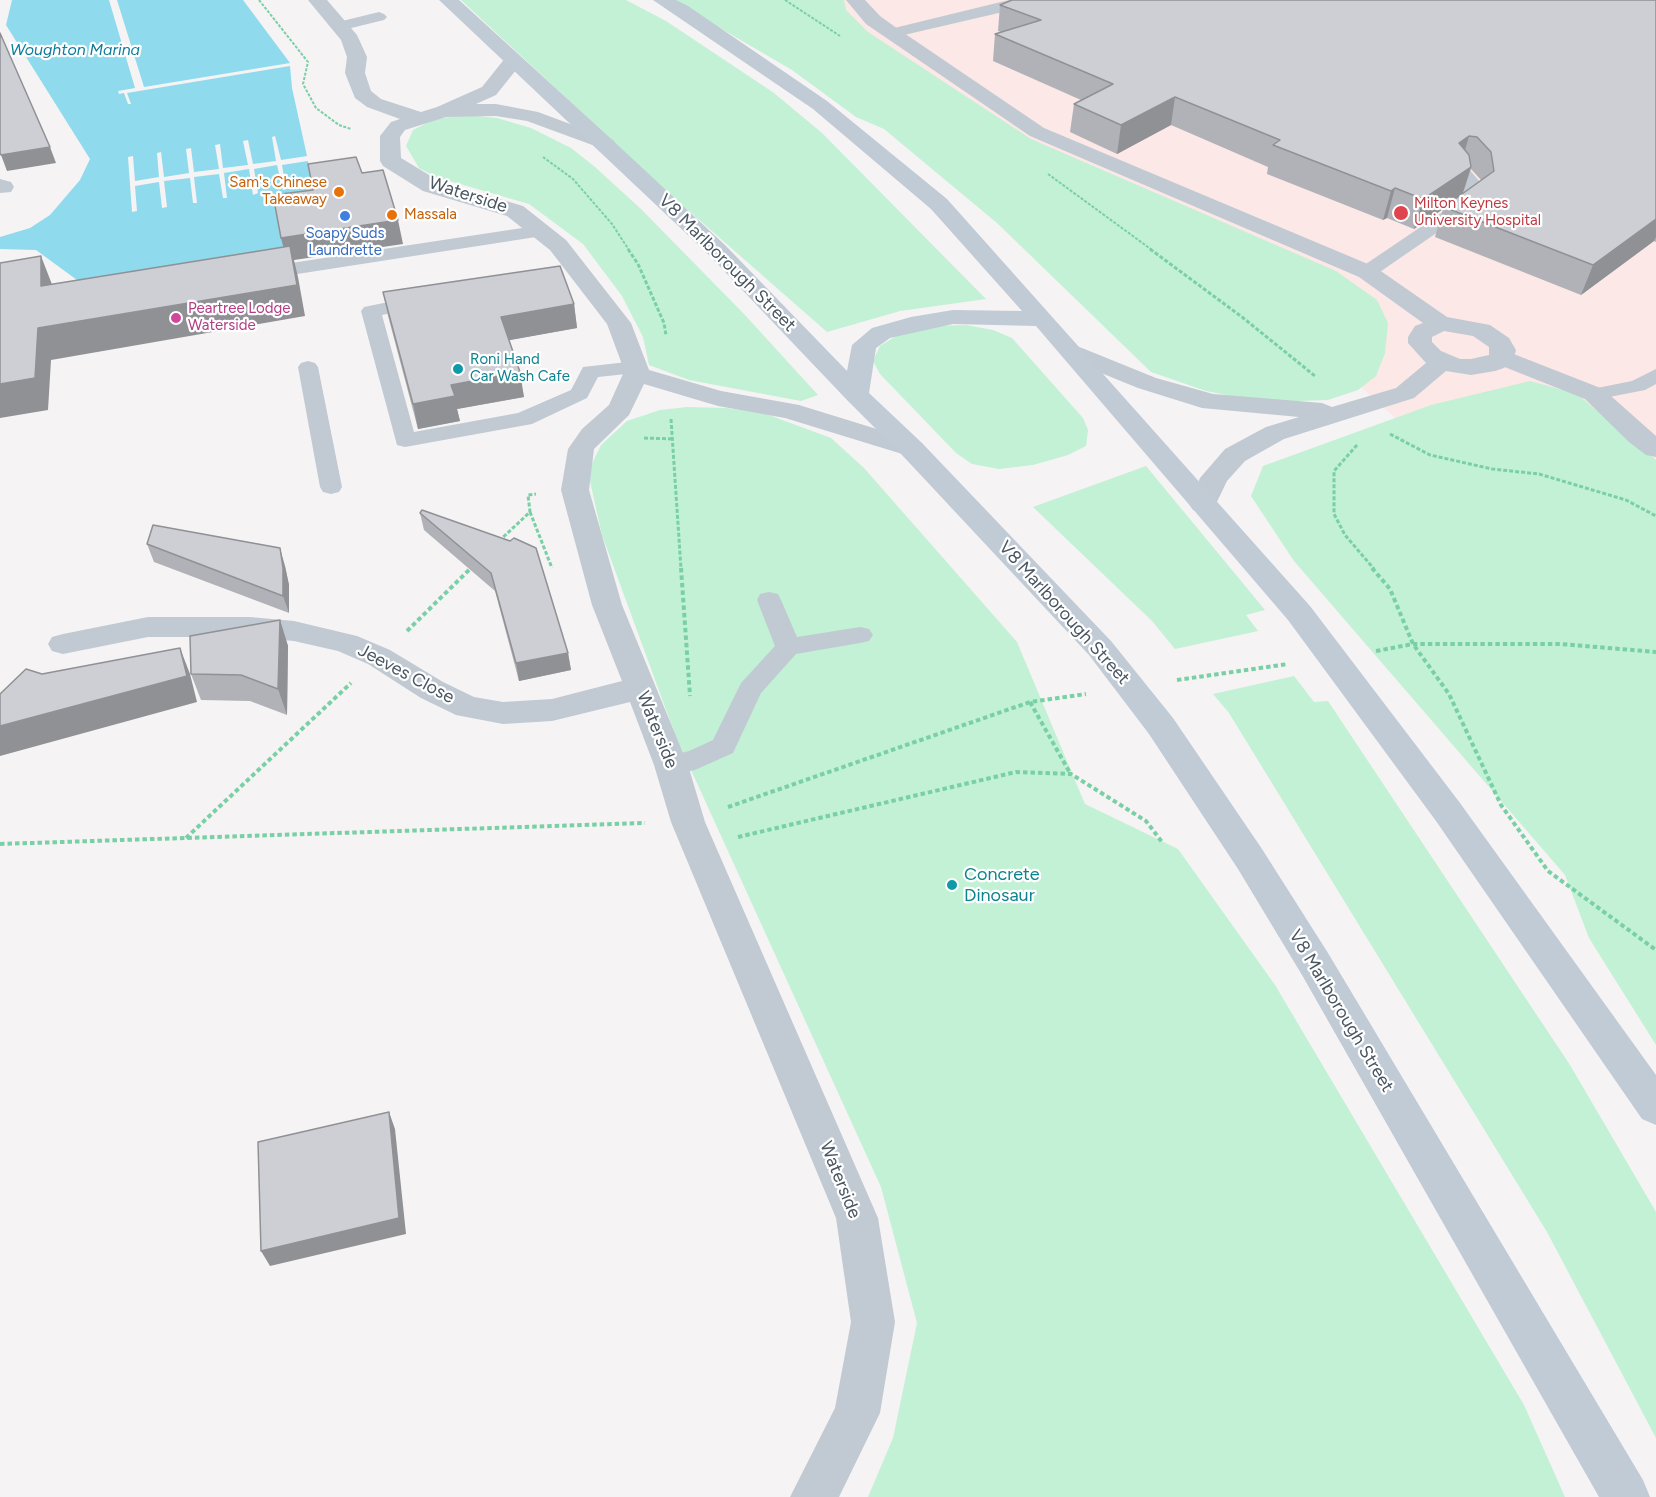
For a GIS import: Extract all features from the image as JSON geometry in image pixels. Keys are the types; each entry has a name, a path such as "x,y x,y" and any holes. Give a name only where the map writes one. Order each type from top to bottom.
{"main road":[{"name":"V8 Marlborough Street","path":"448,0 606,144 717,250 856,395 912,449 1100,648 1161,726 1250,859 1314,964 1626,1497"},
{"path":"662,0 682,10 820,105 939,204 1073,353 1299,613 1448,812 1656,1107"},
{"path":"856,395 864,345 881,333 911,324 953,317 1041,319"}],"street":[{"path":"317,0 350,39 357,57 355,73 362,94 374,103 432,115 496,110 531,116 606,144"},
{"path":"855,0 873,20 1036,132 1367,273 1441,324"},
{"path":"390,136 398,126 432,115 489,91 513,61"},
{"name":"Waterside","path":"390,136 391,161 421,180 431,186 515,211 543,231 569,276 619,323 636,370 620,409 591,435 581,450 575,490 607,604 640,688 683,763 694,834 857,1218 873,1322 857,1413 814,1497"},
{"path":"1502,357 1503,350 1500,343 1481,330 1454,324 1441,324 1424,331 1420,344 1442,362 1456,366 1484,366 1502,357 1594,394 1638,436 1656,449"},
{"path":"1073,353 1147,382 1211,402 1278,409 1350,410"},
{"path":"1203,504 1214,478 1236,454 1275,433 1405,393 1442,362"},
{"path":"636,370 673,393"},
{"path":"620,409 673,393 718,398 790,411 912,449"},
{"name":"Jeeves Close","path":"63,644 148,627 250,627 294,631 345,643 379,657 432,690 467,706 503,713 552,710 640,688"}],"lane":[{"path":"891,33 1003,8 1021,0"},
{"path":"951,3 970,15"},
{"path":"339,26 379,18"},
{"path":"1367,273 1474,199 1471,182 1462,172"},
{"path":"265,273 543,231"},
{"path":"441,298 371,311 405,440 524,419 580,394 590,371 636,370"},
{"path":"308,367 331,487"},
{"path":"1594,394 1638,386 1656,375"},
{"path":"770,600 788,647"},
{"path":"683,763 723,746 750,688 788,647 860,635"}],"path":[{"path":"259,0 308,62 303,84 316,108 339,125 367,135 390,136"},
{"path":"785,0 846,40"},
{"path":"541,156 573,179 612,224 638,264 664,323 673,393 683,763"},
{"path":"1043,171 1242,317 1350,410 1380,429 1430,455 1492,470 1539,474 1626,500 1656,516"},
{"path":"1380,429 1349,451 1334,471 1334,514 1345,535 1390,589 1413,644 1449,694 1501,805 1548,871 1656,950"},
{"path":"530,512 556,578"},
{"path":"1029,702 1071,774 1146,821 1162,842"},
{"path":"0,844 694,834 815,817 1016,772 1071,774"}],"shaded area":[{"name":"Milton Keynes University Hospital","path":"745,0 1656,0 1656,566 1415,436 1326,355"}],"green space":[{"path":"461,0 626,0 666,21 774,93 822,133 986,299 900,311 827,332 664,189"},
{"path":"672,0 844,0 846,10 868,32 1031,139 1336,271 1377,300 1388,323 1385,353 1376,376 1358,390 1328,400 1256,401 1206,391 1151,372 997,223 884,129 856,117 792,70"},
{"path":"466,115 497,118 531,128 571,148 595,167 641,209 744,314 818,395 801,401 689,380 649,365 643,337 622,296 583,244 529,204 436,177 419,168 406,146 413,130 435,119"},
{"path":"966,325 993,330 1012,338 1083,418 1088,430 1086,446 1068,455 1033,465 999,469 972,464 956,453 880,374 873,361 880,346 901,333 932,326"},
{"path":"1530,381 1577,394 1656,460 1656,1045 1589,938 1565,875 1294,561 1251,496 1263,466 1431,405"},
{"path":"687,407 727,408 766,414 831,438 864,468 1017,642 1085,804 1178,849 1275,985 1524,1405 1565,1497 868,1497 893,1438 917,1323 881,1187 676,737 602,535 588,472 601,445 627,421 660,410"},
{"path":"1146,466 1265,610 1246,615 1258,631 1175,649 1152,621 1033,507"},
{"path":"1294,676 1314,702 1328,701 1570,1065 1656,1212 1656,1438 1547,1232 1229,713 1213,694"}],"water":[{"name":"Woughton Marina","path":"12,0 109,0 135,88 118,91 119,94 124,93 128,104 131,104 127,93 290,66 292,88 307,156 281,160 275,136 272,137 276,161 253,164 248,140 243,141 248,165 223,168 220,144 215,145 219,169 194,172 191,148 186,149 189,173 164,177 161,152 157,153 159,177 135,181 133,156 128,157 132,212 137,211 135,186 159,182 162,208 167,207 164,181 190,178 193,203 197,203 194,177 219,174 223,198 227,198 224,173 249,169 253,195 258,193 254,169 277,165 283,190 286,189 282,165 308,161 318,213 288,263 77,280 36,250 0,249 0,237 30,228 50,215 80,180 90,159 6,25"},
{"name":"Woughton Marina","path":"117,0 243,0 290,63 144,87"}],"building":[{"path":"1012,0 1656,0 1656,219 1593,265 1444,207 1494,171 1491,152 1477,137 1469,136 1459,143 1469,155 1471,167 1423,199 1395,188 1391,191 1273,145 1280,140 1175,97 1121,125 1074,104 1113,84 995,34 1041,20 1000,5"},
{"path":"0,33 50,147 1,155 0,153"},
{"path":"356,157 362,173 383,170 398,220 281,238 273,195 313,190 308,164"},
{"path":"290,246 297,285 38,328 35,378 0,384 0,263 41,256 41,286"},
{"name":"Roni Hand Car Wash Cafe","path":"560,266 574,304 501,317 520,372 451,385 455,396 413,404 383,292"},
{"path":"422,510 510,541 514,538 536,548 568,653 516,663 491,573 420,513"},
{"path":"153,525 280,548 283,596 147,544"},
{"path":"280,620 278,689 241,675 191,674 190,636"},
{"path":"180,648 187,676 0,726 0,694 26,669 42,674"},
{"path":"389,1112 399,1218 261,1251 258,1142"}],"place":[{"name":"Sam's Chinese Takeaway","path":"339,192"},
{"name":"Milton Keynes University Hospital","path":"1401,213"},
{"name":"Massala","path":"392,215"},
{"name":"Soapy Suds Laundrette","path":"345,216"},
{"name":"Peartree Lodge Waterside","path":"176,318"},
{"name":"Roni Hand Car Wash Cafe","path":"458,369"},
{"name":"Concrete Dinosaur","path":"952,885"}]}
